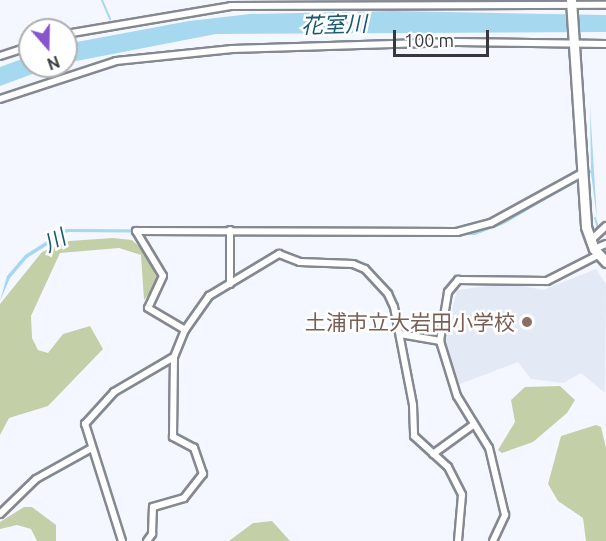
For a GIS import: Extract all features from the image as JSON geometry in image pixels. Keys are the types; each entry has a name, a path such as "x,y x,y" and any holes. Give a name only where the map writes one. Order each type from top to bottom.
{"street":[{"path":"78,32 231,6 571,3 606,5"},
{"path":"571,3 582,173 597,252"},
{"path":"0,99 116,61 232,49 458,42 606,44"},
{"path":"0,56 18,50"},
{"path":"185,330 148,308 163,276 136,231 469,230 582,173"},
{"path":"597,252 606,226"},
{"path":"230,230 230,284"},
{"path":"493,541 505,515 489,448 457,396 440,340 446,299 458,280 547,281 597,252 606,244"},
{"path":"147,541 152,534 153,507 184,498 203,474 194,448 173,437 174,357 185,330 209,296 274,254 300,262 353,264 365,269 388,294 400,334 414,436 448,467 462,495 458,541"},
{"path":"400,334 440,340"},
{"path":"122,541 103,475 90,449 85,424 114,392 174,357"},
{"path":"433,454 473,425"},
{"path":"0,514 36,479 90,449"}],"shaded area":[{"name":"土浦市立大岩田小学校","path":"596,269 606,284 605,393 581,373 563,383 531,379 518,362 455,386 445,337 457,290 509,283 543,290"}],"green space":[{"path":"113,238 132,240 144,251 159,282 144,300 141,255 119,248 60,253 31,316 32,338 38,350 48,353 63,334 90,326 103,349 48,406 9,418 0,435 0,304 42,252 69,241"},
{"path":"560,386 575,400 567,413 533,442 502,453 498,450 515,422 511,400 525,387"},
{"path":"596,425 601,427 606,448 606,541 586,541 583,518 558,501 548,484 561,436"},
{"path":"24,507 32,507 56,525 56,541 37,541 31,529 17,525 0,529 0,522"},
{"path":"272,521 290,541 229,541 253,523"}],"water":[{"name":"花室川","path":"392,11 606,15 606,32 216,34 78,61 78,42 189,21 250,14"},
{"path":"18,60 18,78 22,78 0,86 0,67"},
{"name":"川","path":"590,107 597,219 591,173 504,224 475,235 68,232 27,258 10,278 0,301 7,276 25,255 66,229 475,231 591,170"}],"waterway":[{"path":"102,0 110,19"},
{"path":"595,218 598,228"}],"place":[{"name":"土浦市立大岩田小学校","path":"527,322"}]}
